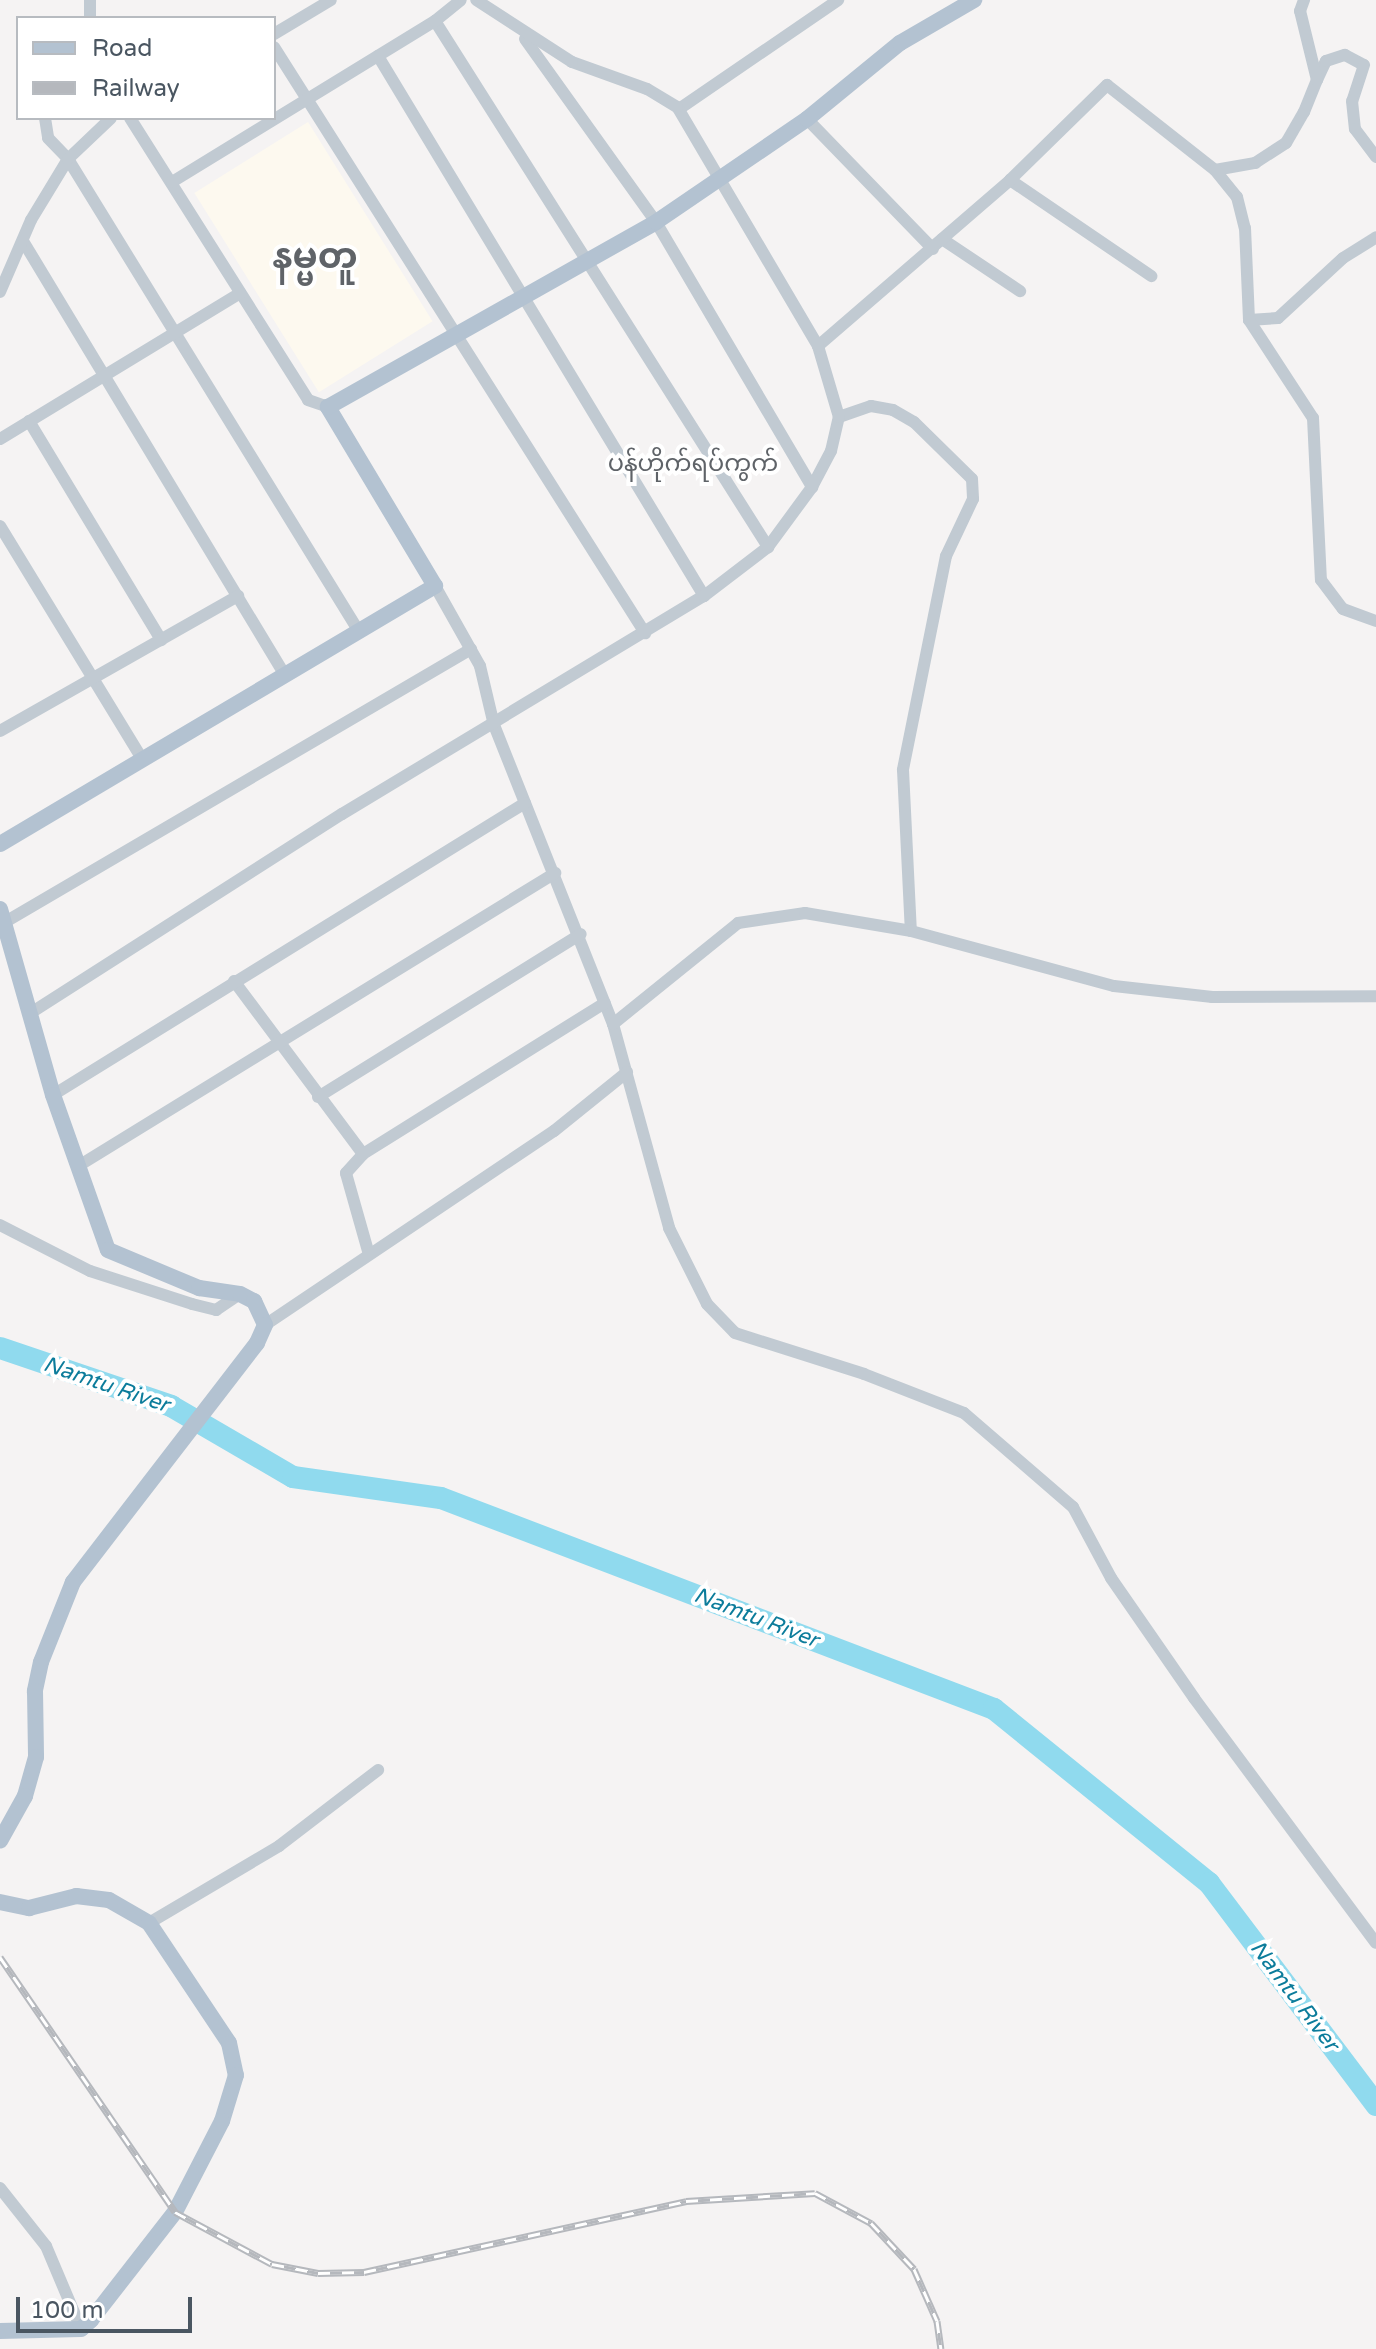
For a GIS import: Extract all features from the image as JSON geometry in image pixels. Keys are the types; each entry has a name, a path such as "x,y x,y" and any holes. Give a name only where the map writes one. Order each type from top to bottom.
{"main road":[{"path":"0,844 283,672 435,586 328,407 656,222 722,180 807,119 900,43 974,0"},
{"path":"0,1841 25,1796 36,1757 35,1691 49,1633 73,1582 103,1539 162,1469 257,1343 265,1325 254,1301 240,1294 199,1288 108,1250 53,1095 1,919"},
{"path":"0,1902 29,1908 76,1896 109,1900 149,1923 229,2043 236,2075 222,2121 175,2212 81,2329 0,2331"}],"street":[{"path":"276,33 331,0"},
{"path":"276,119 435,21 461,0"},
{"path":"29,1014 342,814 704,596 768,547 812,487 831,451 839,417 818,346 679,109 647,89 572,62 521,33 476,0"},
{"path":"679,109 838,0"},
{"path":"1304,0 1300,11 1317,80"},
{"path":"435,21 768,547"},
{"path":"521,33 656,222 812,487"},
{"path":"276,50 645,633"},
{"path":"1215,170 1255,163 1286,143 1326,61 1345,55 1364,65 1352,101 1355,129 1376,157"},
{"path":"378,56 704,596"},
{"path":"818,346 1010,180 1107,85 1215,170 1237,197 1245,228 1249,320 1313,418 1321,580 1343,609 1376,621"},
{"path":"807,119 938,244 1020,291"},
{"path":"45,120 48,138 68,159 358,630"},
{"path":"0,292 23,241 68,159 109,120"},
{"path":"131,120 308,400 328,407"},
{"path":"172,182 274,120"},
{"path":"1010,180 1151,276"},
{"path":"1249,320 1278,318 1343,258 1376,237"},
{"path":"23,241 283,672"},
{"path":"0,439 240,293"},
{"path":"839,417 871,406 893,410 914,422 972,479 973,499 946,556 903,770 911,931"},
{"path":"29,421 161,640"},
{"path":"0,526 142,759"},
{"path":"435,586 480,666 494,725 581,934 613,1024 669,1228 707,1304 735,1333 864,1374 964,1413 1073,1507 1111,1578 1186,1686 1376,1943"},
{"path":"0,731 238,596"},
{"path":"1,919 471,649"},
{"path":"53,1095 525,803"},
{"path":"80,1165 555,873"},
{"path":"613,1024 738,923 805,913 911,931 1114,986 1226,997 1376,996"},
{"path":"318,1097 581,934"},
{"path":"234,981 363,1154"},
{"path":"368,1251 346,1173 363,1154 605,1003"},
{"path":"265,1325 368,1251 531,1148 627,1072"},
{"path":"0,1225 90,1271 192,1304 216,1310 240,1294"},
{"path":"149,1923 279,1846 378,1770"},
{"path":"0,2188 46,2246 81,2329"}],"shaded area":[{"path":"308,122 433,321 319,392 194,193"}],"waterway":[{"name":"Namtu River","path":"0,1348 171,1406 293,1477 441,1498 994,1709 1209,1883 1376,2105"}],"railway":[{"path":"0,1957 175,2212 272,2264 318,2273 364,2272 686,2201 815,2193 871,2223 914,2269 937,2321 941,2349"}],"district":[{"name":"နမ္မတူ","path":"315,257"},
{"name":"ပန်ဟိုက်ရပ်ကွက်","path":"693,464"}]}
